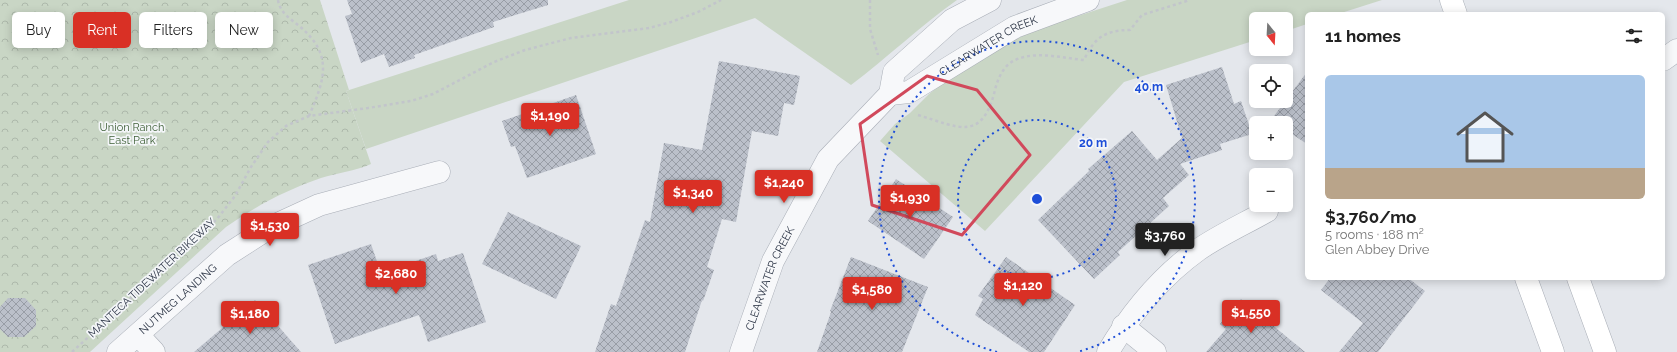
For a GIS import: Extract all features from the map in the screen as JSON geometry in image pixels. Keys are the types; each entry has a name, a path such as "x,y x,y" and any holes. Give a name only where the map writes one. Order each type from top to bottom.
{"street":[{"path":"890,94 894,72 952,20 990,0"},
{"name":"CLEARWATER CREEK","path":"741,352 773,261 828,159 890,94 909,92 1015,27 1088,0"},
{"path":"1451,0 1455,12"},
{"path":"1665,59 1677,50"},
{"name":"NUTMEG LANDING","path":"118,352 227,255 269,228 319,205 439,172"},
{"path":"1108,352 1123,326 1157,286 1199,250 1265,212"},
{"path":"1527,280 1553,352"},
{"path":"1579,280 1605,352"},
{"path":"1123,326 1155,352"},
{"path":"138,335 154,352"}],"path":[{"path":"278,0 279,7 284,15 310,35 322,57 322,85 309,116"},
{"name":"MANTECA TIDEWATER BIKEWAY","path":"72,352 217,219 235,196 251,167 268,142 286,126 309,116 411,101 433,94 494,62 525,50 571,38 649,28 698,12 721,0"},
{"path":"870,0 870,28 879,58"},
{"path":"917,115 961,128 976,124 989,108 996,84 1002,72 1009,64 1019,59 1037,56 1084,60 1096,41 1105,34 1116,30 1130,30 1142,15 1190,0"}],"highlighted area":[{"path":"927,76 977,90 1030,155 962,235 872,205 860,124"}],"green space":[{"name":"Union Ranch East Park","path":"0,0 320,0 349,90 346,91 371,164 321,178 296,188 260,205 237,219 226,227 90,352 0,352"},
{"path":"629,0 957,0 930,20 851,85 755,18 366,149 346,91"},
{"path":"1127,0 1382,0 1344,12 1305,12 1305,25 1293,29 1293,12 1249,12 1249,42 1124,82 985,231 880,141 895,124 910,113 929,94 952,76 994,48 1041,28"}],"building":[{"path":"347,0 548,0 548,5 493,22 494,27 414,55 415,58 389,67 384,54 361,63 345,16 352,14"},
{"path":"719,61 800,76 794,105 784,103 778,136 752,131 736,222 722,219 707,267 714,270 703,301 702,300 685,352 595,352 611,304 616,306 645,220 650,222 664,143 702,150"},
{"path":"1222,67 1234,104 1241,101 1249,125 1249,135 1220,144 1222,150 1180,164 1189,175 1163,198 1169,206 1118,252 1120,255 1094,279 1038,220 1089,171 1088,169 1132,131 1157,160 1182,138 1166,85"},
{"path":"1305,75 1305,143 1293,135 1293,116 1274,116 1280,108 1293,108 1293,91"},
{"path":"576,95 596,154 527,178 515,146 511,147 502,121"},
{"path":"896,179 953,217 924,259 868,221"},
{"path":"508,212 581,246 556,299 482,264"},
{"path":"371,244 381,273 436,254 438,261 463,253 486,322 428,342 419,315 335,344 308,265"},
{"path":"851,257 928,287 902,352 817,352 831,312 830,311"},
{"path":"1006,257 1075,305 1044,352 1029,352 975,315 983,299 978,296"},
{"path":"1328,280 1411,280 1425,291 1378,352 1339,352 1363,323 1321,290"},
{"path":"8,298 25,298 36,310 36,326 24,337 8,337 0,329 0,307"},
{"path":"1241,299 1305,352 1206,352 1226,329 1220,324"},
{"path":"255,300 301,352 194,352"}]}
